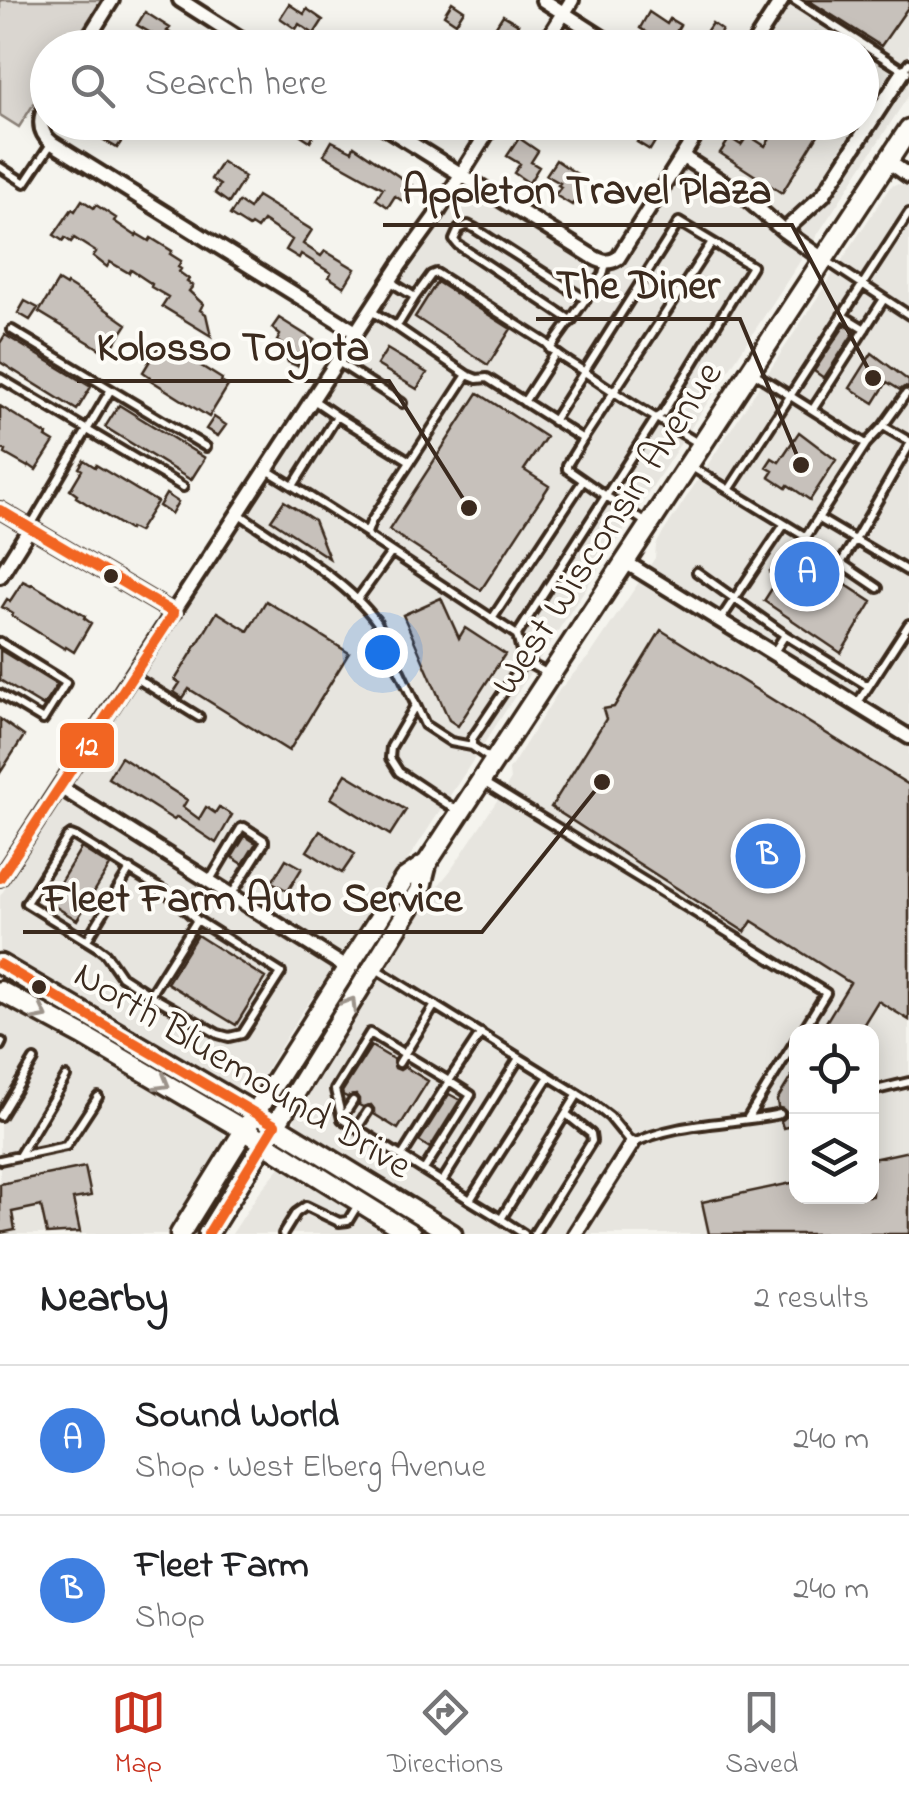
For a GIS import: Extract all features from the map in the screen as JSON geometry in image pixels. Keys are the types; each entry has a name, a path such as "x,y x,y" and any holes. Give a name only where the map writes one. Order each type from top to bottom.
{"main road":[{"name":"West Wisconsin Avenue","path":"208,1234 420,891 427,863 909,129"},
{"name":"West Wisconsin Avenue","path":"180,1234 404,880 427,863"},
{"name":"North Bluemound Drive","path":"0,964 255,1112 452,1234"},
{"name":"North Bluemound Drive","path":"0,992 244,1130 411,1234"}],"street":[{"path":"93,30 112,0"},
{"path":"180,0 228,30"},
{"path":"543,0 590,30"},
{"path":"553,30 572,0"},
{"path":"763,30 782,0"},
{"path":"879,109 906,67"},
{"path":"49,140 356,332"},
{"path":"407,140 600,262 618,258 693,140"},
{"path":"0,878 483,140"},
{"path":"784,231 823,195 859,140"},
{"path":"683,157 740,194 823,259"},
{"path":"888,161 909,176"},
{"path":"0,510 174,612"},
{"path":"0,576 30,528"},
{"path":"625,562 909,737"},
{"path":"60,787 348,968"},
{"path":"575,1234 632,1144"}],"lane":[{"path":"794,0 844,30"},
{"path":"879,51 906,67"},
{"path":"0,167 25,182 52,143"},
{"path":"729,490 909,214"},
{"path":"517,635 663,412 752,266 679,222 552,420"},
{"path":"572,321 458,246 454,240 459,229 468,225 474,228 586,300"},
{"path":"649,525 583,481 567,465 712,242"},
{"path":"823,259 909,315"},
{"path":"524,402 603,275 607,262"},
{"path":"394,325 431,274 436,273 614,393 701,445"},
{"path":"390,281 416,297"},
{"path":"813,409 851,343 884,299"},
{"path":"370,311 467,375 486,378 584,439"},
{"path":"842,315 865,328"},
{"path":"12,330 206,447"},
{"path":"337,361 402,403"},
{"path":"750,370 866,444"},
{"path":"368,533 467,375"},
{"path":"0,378 183,487"},
{"path":"30,528 110,391"},
{"path":"688,465 806,537 866,444 906,394"},
{"path":"312,399 410,461"},
{"path":"293,486 336,416"},
{"path":"878,588 841,563 909,444 884,426"},
{"path":"266,470 368,533 390,553 517,635 524,663 472,739 472,746"},
{"path":"492,619 583,481"},
{"path":"238,513 357,600 377,622 425,725 450,742 472,746 494,761"},
{"path":"818,518 909,572"},
{"path":"720,620 784,525"},
{"path":"357,600 390,553"},
{"path":"696,572 785,635 868,686"},
{"path":"857,704 909,624"},
{"path":"773,654 785,635"},
{"path":"0,642 66,683 43,720 0,694"},
{"path":"524,663 550,675"},
{"path":"838,693 850,675"},
{"path":"132,676 199,717"},
{"path":"415,706 391,746 390,758 399,772 460,812"},
{"path":"481,780 826,993 807,1024"},
{"path":"210,880 244,827 264,840 264,844 232,894"},
{"path":"72,835 166,893 197,920 281,973 242,1034 218,1034 150,995 121,976 105,953 26,903 72,835"},
{"path":"87,940 130,870"},
{"path":"150,995 197,920"},
{"path":"373,966 578,1094 610,1117 632,1144 655,1134 700,1124 780,1114"},
{"path":"398,1063 435,1005"},
{"path":"424,1170 471,1095 370,1034 336,1090 342,1119 524,1234"},
{"path":"402,1156 481,1034"},
{"path":"383,1053 388,1045"},
{"path":"746,1120 789,1051"},
{"path":"442,1182 519,1058"},
{"path":"0,1116 34,1060"},
{"path":"470,1200 548,1076"},
{"path":"18,1157 66,1077"},
{"path":"879,1089 909,1082"},
{"path":"501,1219 578,1094"},
{"path":"0,1160 66,1146 98,1097"},
{"path":"342,1119 353,1101"},
{"path":"357,1128 368,1111"},
{"path":"534,1234 592,1141 591,1134 566,1114"},
{"path":"283,1234 296,1213 306,1206 339,1222 348,1221 360,1202"}],"shaded area":[{"path":"0,0 102,0 82,30 30,30 30,110 19,127 0,115"},
{"path":"786,0 909,0 909,95 260,1080 243,1089 227,1086 0,954 0,896 457,195 476,191 596,268 611,270 623,262 701,140 879,140 879,30 767,30"},
{"path":"909,186 909,1234 466,1234 302,1132 294,1119 298,1101 415,914 451,870 510,781 509,770 560,689 591,654 655,558 661,536 890,187"},
{"path":"0,992 220,1126 226,1140 221,1156 173,1234 0,1234"},
{"path":"281,1166 393,1234 232,1234"}],"building":[{"path":"808,0 909,0 909,6 881,46 879,30 856,30"},
{"path":"452,2 464,10 456,23 444,15"},
{"path":"289,4 304,14 307,9 323,20 317,30 308,30 299,24 296,29 280,18"},
{"path":"145,12 170,28 146,30 137,25"},
{"path":"649,12 667,24 670,19 680,25 677,30 640,28"},
{"path":"503,15 518,24 514,30 493,30"},
{"path":"104,140 122,140 117,148"},
{"path":"518,140 538,151 531,162 539,167 529,183 514,173 520,164 507,156"},
{"path":"638,140 656,140 650,150"},
{"path":"729,140 741,145 744,140 756,140 765,146 769,140 815,140 782,193 720,153"},
{"path":"332,141 352,151 354,146 413,186 404,202 395,196 388,207 376,199 383,188 324,155"},
{"path":"556,160 583,178 572,205 555,195 560,183 546,175"},
{"path":"222,162 245,177 229,203 215,193 220,185 211,179"},
{"path":"257,196 312,230 303,244 321,256 325,251 355,269 344,287 329,277 331,273 301,254 299,258 286,250 292,240 263,221 257,229 230,215 239,202 249,209"},
{"path":"82,200 116,218 114,221 136,236 149,241 151,238 172,251 170,254 181,261 179,272 193,286 189,291 203,304 200,310 206,314 211,336 162,306 168,297 131,270 129,273 110,262 107,267 93,256 96,252 74,238 71,242 65,238 63,241 54,235"},
{"path":"58,281 127,324 109,352 39,312"},
{"path":"437,282 511,329 488,365 415,317"},
{"path":"25,301 38,308 30,320 18,313"},
{"path":"279,318 314,340 297,366 288,362 284,352 287,348 277,341 280,335 272,328"},
{"path":"845,325 855,331 824,378 814,371"},
{"path":"5,335 91,387 77,410 0,362 0,343"},
{"path":"160,344 168,349 169,346 228,386 209,417 143,372"},
{"path":"387,349 427,373 417,389 377,365"},
{"path":"872,353 909,381 909,388 900,390 887,382 874,403 850,388"},
{"path":"478,393 546,437 524,470 549,486 481,590 389,530"},
{"path":"119,405 205,458 191,480 105,427"},
{"path":"0,406 54,442 36,470 0,448"},
{"path":"214,417 226,425 218,436 206,429"},
{"path":"799,432 836,460 810,500 769,477 773,471 766,467 772,458 779,462"},
{"path":"84,460 157,502 138,532 129,530 70,490"},
{"path":"166,494 178,502 171,514 159,506"},
{"path":"284,501 314,520 329,558 271,520"},
{"path":"796,552 872,602 841,653 764,601 773,587 770,571 786,566"},
{"path":"23,581 91,623 74,652 2,607"},
{"path":"441,598 459,638 465,628 505,654 458,726 449,720 403,615"},
{"path":"266,601 349,653 289,751 189,689 183,698 174,692 180,683 175,680 217,612 248,631"},
{"path":"661,630 909,785 909,1020 878,1001 864,1024 825,1024 850,983 752,921 745,932 551,807 606,719 603,709 614,707"},
{"path":"0,650 57,685 43,706 0,680"},
{"path":"0,719 24,736 0,773"},
{"path":"121,757 187,800 183,807 199,819 206,807 215,813 219,807 232,815 216,843 108,778"},
{"path":"346,774 406,810 390,835 331,798"},
{"path":"320,831 355,854 342,873 307,851"},
{"path":"245,836 256,843 243,864 232,857"},
{"path":"81,848 110,866 77,920 48,902"},
{"path":"286,859 302,868 288,891 272,882"},
{"path":"197,935 265,978 236,1025 167,983"},
{"path":"371,1046 393,1059 395,1068 405,1067 428,1081 398,1129 374,1114 371,1105 359,1105 356,1095 347,1097 342,1092"},
{"path":"789,1080 789,1127 783,1128 781,1121 786,1112 778,1107 777,1100"},
{"path":"449,1094 460,1100 430,1148 419,1141"},
{"path":"909,1151 909,1234 709,1234 702,1202 789,1183 789,1204 879,1204 879,1157"},
{"path":"85,1167 91,1196 73,1199 80,1232 47,1234 41,1206 12,1212 15,1230 0,1233 0,1184"}],"transit line":[{"name":"12","path":"0,510 174,613"},
{"name":"12","path":"0,878 174,613"},
{"name":"12","path":"0,964 275,1125"},
{"name":"12","path":"208,1234 275,1125"}],"place":[{"name":"Appleton Travel Plaza","path":"873,378"},
{"name":"The Diner","path":"801,465"},
{"name":"Kolosso Toyota","path":"469,508"},
{"name":"Sound World","path":"807,574"},
{"name":"Fleet Farm Auto Service","path":"602,782"},
{"name":"Fleet Farm","path":"768,856"}]}
